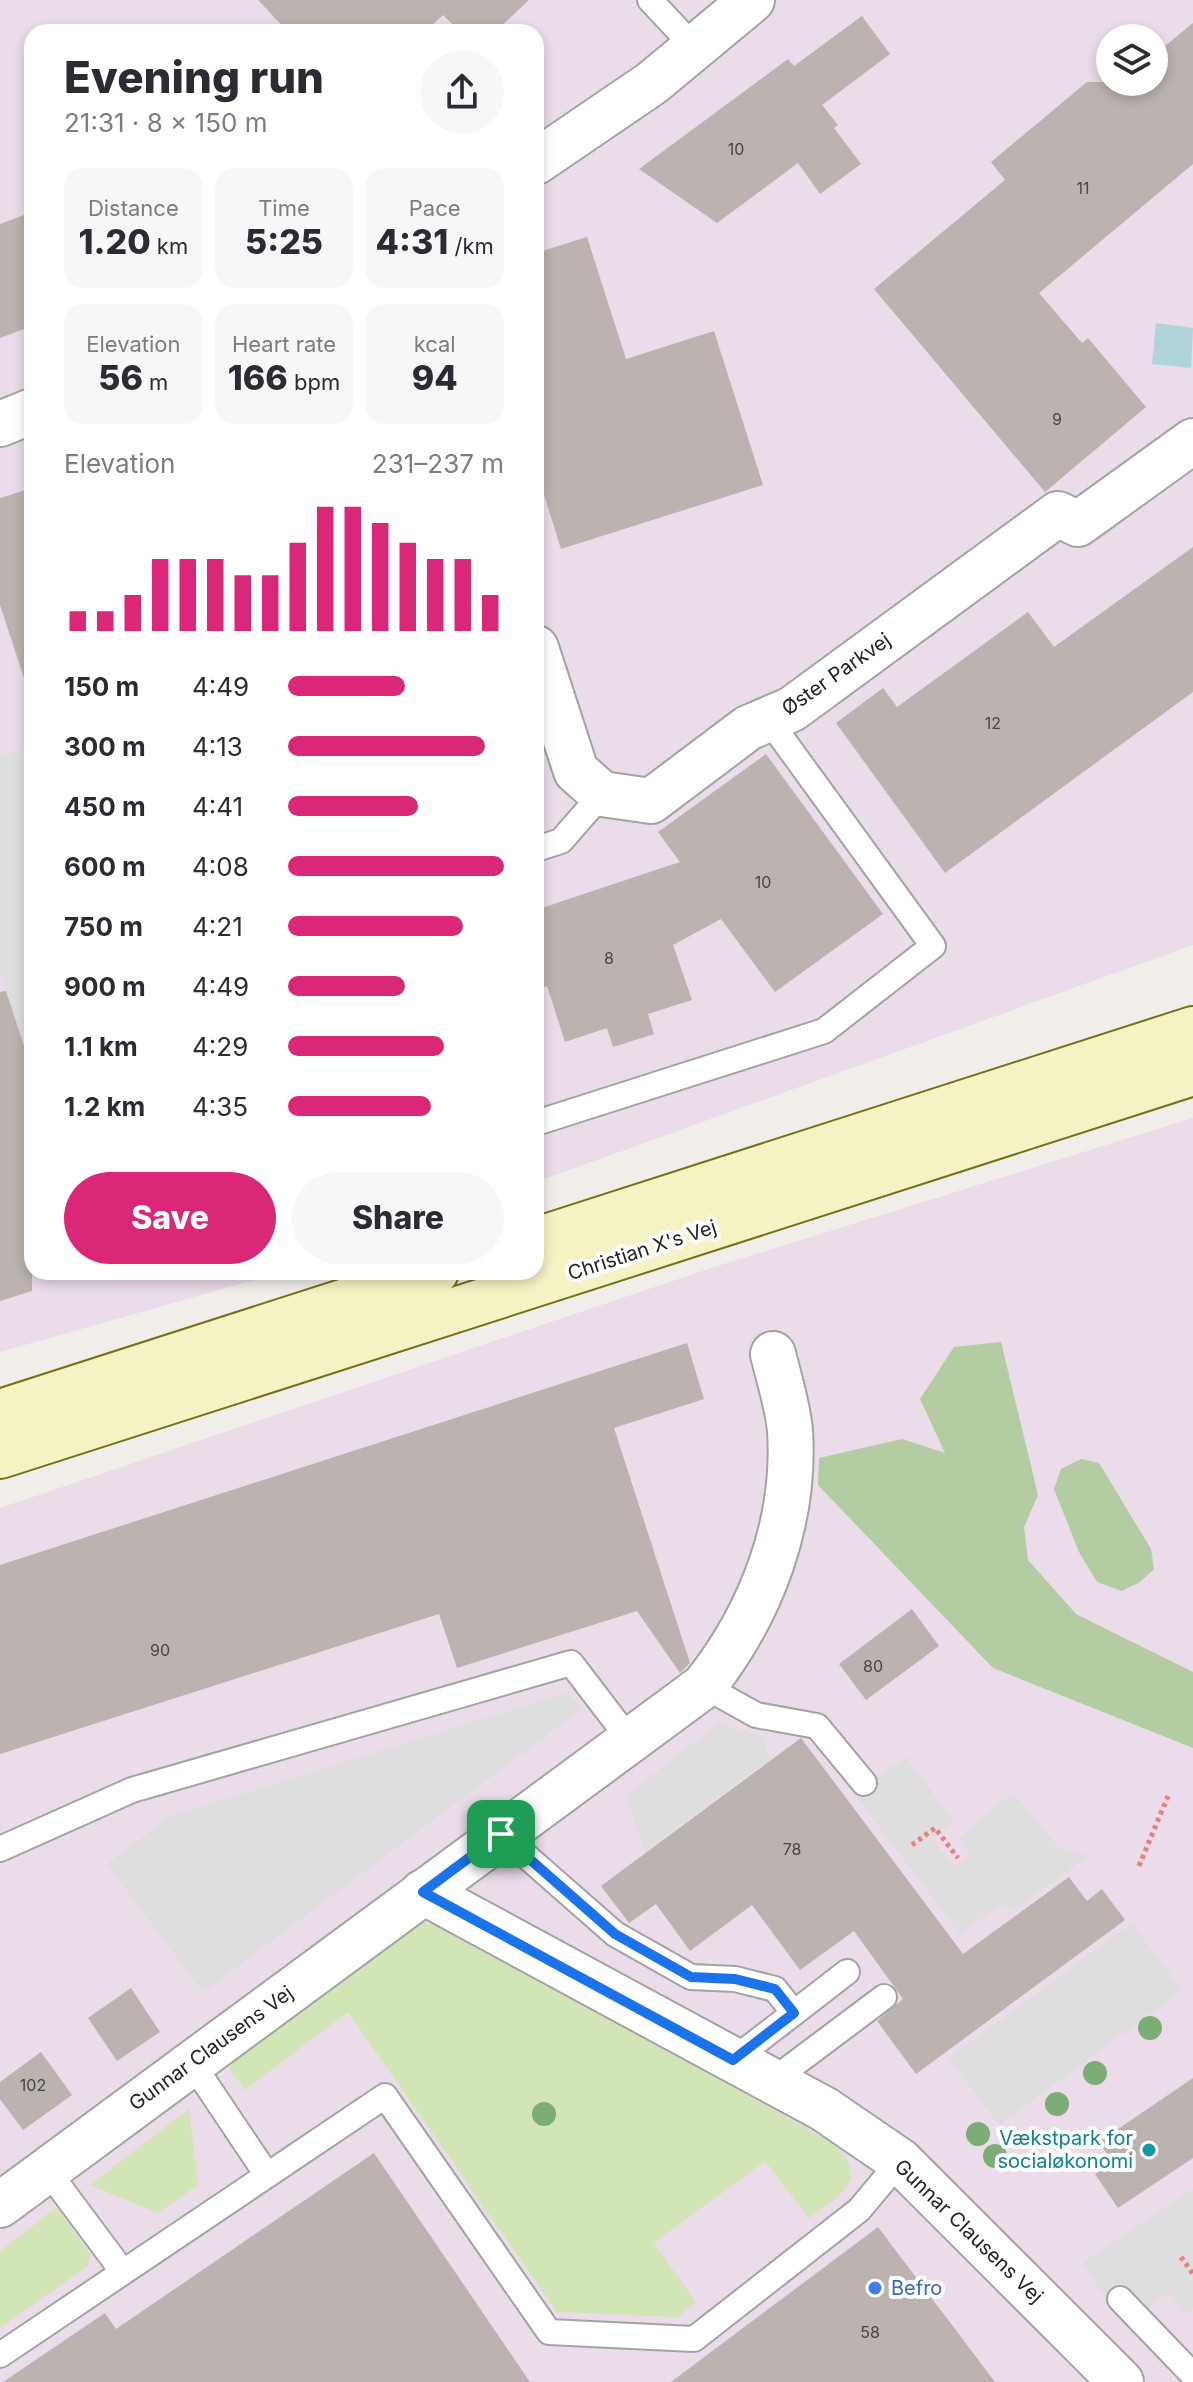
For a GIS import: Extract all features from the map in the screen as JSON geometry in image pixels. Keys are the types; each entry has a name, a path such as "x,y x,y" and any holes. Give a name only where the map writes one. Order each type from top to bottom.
{"main road":[{"name":"Christian X's Vej","path":"544,1237 1193,1029"},
{"name":"Christian X's Vej","path":"0,1456 1193,1073"},
{"path":"0,1412 411,1280"}],"street":[{"path":"544,157 652,83 752,0"},
{"path":"0,424 24,414"},
{"name":"Øster Parkvej","path":"602,794 651,801 748,728 792,709 1058,514 1078,524 1193,441"},
{"path":"544,673 576,771 602,794"},
{"name":"Gunnar Clausens Vej","path":"0,2205 704,1686 721,1665 764,1588 780,1533 791,1477 790,1440 773,1354"},
{"name":"Gunnar Clausens Vej","path":"423,1892 824,2109 900,2161 1119,2381"}],"lane":[{"path":"650,0 695,48"},
{"path":"544,1120 824,1031 933,946 768,719"},
{"path":"544,846 561,841 602,794"},
{"path":"0,1849 132,1790 571,1663 629,1739"},
{"path":"704,1686 756,1715 817,1726 864,1783"},
{"path":"501,1834 615,1934 691,1977 735,1979 775,1989 794,2013"},
{"path":"733,2060 847,1972"},
{"path":"772,2081 884,1997"},
{"path":"192,2063 267,2175"},
{"path":"0,2355 385,2096 549,2332 694,2339 859,2210 900,2161"},
{"path":"47,2170 123,2272"},
{"path":"1120,2299 1193,2375"}],"path":[{"path":"1139,1866 1168,1796"},
{"path":"912,1845 935,1828 958,1858"},
{"path":"1181,2257 1193,2274"}],"shaded area":[{"path":"0,0 1193,0 1193,945 544,1179 544,24 24,24 24,1280 254,1280 0,1352"},
{"path":"18,751 24,767 24,1045 0,971 0,756"},
{"path":"1193,1118 1193,2382 0,2382 0,1508 711,1268"},
{"path":"569,1692 581,1710 203,1992 107,1864 171,1816"},
{"path":"718,1723 763,1737 770,1759 645,1851 626,1796"},
{"path":"906,1757 954,1822 932,1838 954,1867 970,1854 958,1838 1013,1793 1058,1847 1088,1856 1015,1910 998,1905 961,1935 855,1795"},
{"path":"1132,1923 1182,1990 999,2125 949,2058"},
{"path":"1193,2189 1193,2308 1184,2314 1169,2293 1123,2324 1082,2263"}],"green space":[{"path":"1001,1342 1038,1495 1024,1527 1028,1560 1076,1614 1193,1672 1193,1748 993,1668 818,1485 819,1458 902,1439 945,1453 920,1399 954,1347"},
{"path":"1081,1459 1099,1463 1151,1549 1154,1569 1140,1582 1122,1591 1097,1582 1079,1552 1054,1489 1061,1469"},
{"path":"425,1923 450,1929 836,2145 851,2168 847,2186 809,2218 765,2161 654,2243 696,2302 678,2317 557,2312 348,2012 245,2090 224,2061 400,1929"},
{"path":"189,2109 198,2185 158,2213 90,2185"},
{"path":"57,2207 90,2254 88,2266 0,2328 0,2251"}],"water":[{"path":"1156,323 1193,328 1191,368 1152,364"}],"building":[{"path":"258,0 529,0 504,24 452,24 443,15 433,24 280,24"},
{"path":"862,16 890,54 822,105 838,125 834,128 861,164 820,194 798,163 717,223 639,169 788,59 794,66"},
{"path":"1193,23 1193,164 1039,293 1082,343 1088,338 1146,407 1045,492 874,289 1005,180 991,162 1087,82 1096,82 1096,96 1168,96 1168,44"},
{"path":"24,215 24,329 0,338 0,224"},
{"path":"587,237 626,359 714,331 763,485 561,549 544,495 544,250"},
{"path":"24,490 24,678 0,605 0,498"},
{"path":"1193,547 1193,692 945,873 836,723 883,688 897,707 1028,612 1054,647"},
{"path":"766,754 883,914 775,992 721,919 673,945 692,1000 648,1014 654,1034 613,1047 607,1028 565,1042 547,986 544,987 544,907 680,862 658,832"},
{"path":"6,991 24,1046 24,1280 32,1280 32,1291 0,1301 0,992"},
{"path":"687,1343 704,1399 614,1428 690,1663 680,1673 637,1611 457,1668 439,1614 0,1754 0,1565"},
{"path":"912,1609 939,1646 866,1700 839,1664"},
{"path":"801,1738 963,1954 1069,1877 1087,1901 1102,1889 1125,1920 916,2074 877,2021 903,1999 854,1931 800,1970 752,1905 690,1951 656,1904 629,1923 601,1886"},
{"path":"131,1988 160,2032 117,2061 88,2018"},
{"path":"41,2052 72,2095 23,2130 0,2099 0,2082"},
{"name":"Vækstpark for socialøkonomi","path":"1193,2078 1193,2158 1118,2208 1095,2174 1112,2162 1099,2142"},
{"path":"374,2153 530,2382 3,2382 105,2313 116,2329"},
{"path":"878,2227 995,2382 671,2382"}],"place":[{"name":"Vækstpark for socialøkonomi","path":"1149,2150"},
{"name":"Befro","path":"875,2288"}],"route":[{"path":"501,1834 615,1934 691,1977 735,1979 775,1989 794,2013 733,2060 423,1892 501,1834"}]}
